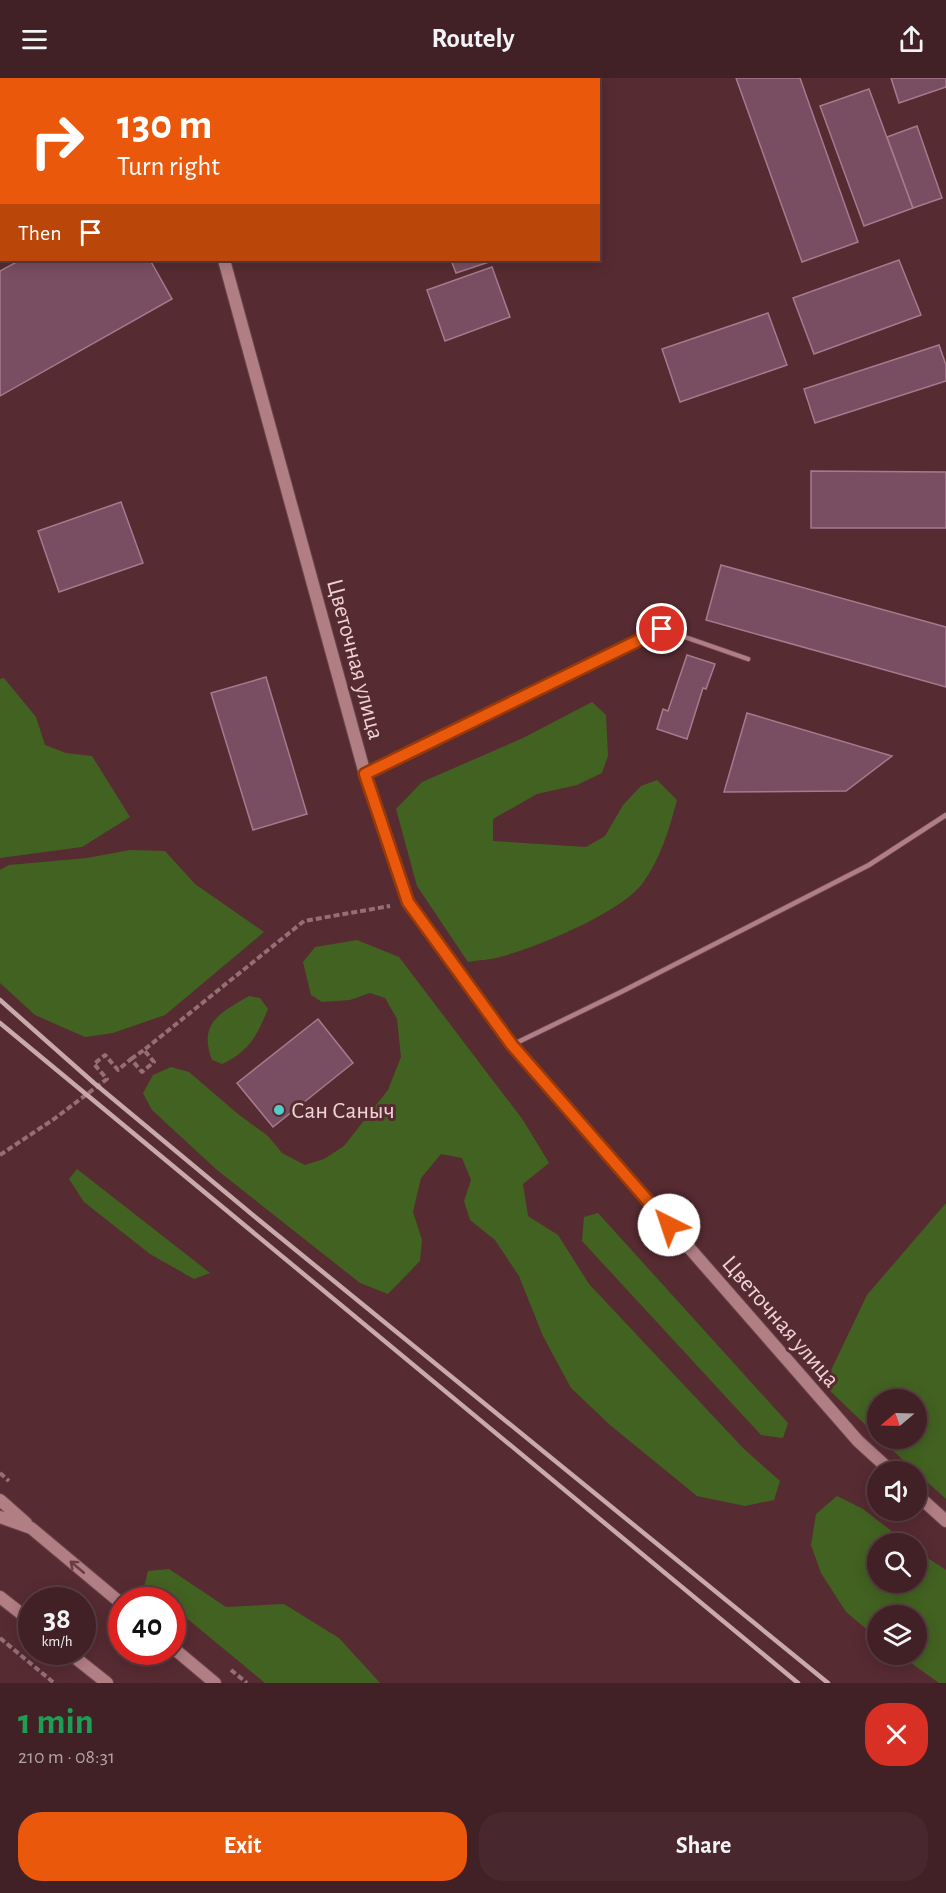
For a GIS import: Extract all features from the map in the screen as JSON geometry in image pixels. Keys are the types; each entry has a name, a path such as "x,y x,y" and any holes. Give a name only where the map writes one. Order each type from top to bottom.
{"street":[{"name":"Цветочная улица","path":"224,261 365,774 408,902 512,1045 858,1441 879,1461"},
{"path":"0,1500 108,1592"},
{"path":"927,1504 946,1521"},
{"path":"0,1517 31,1528"},
{"path":"0,1597 18,1611"},
{"path":"186,1659 215,1683"},
{"path":"84,1665 107,1683"}],"lane":[{"path":"365,774 662,629 748,659"},
{"path":"512,1045 869,865 946,815"}],"path":[{"path":"0,1155 54,1119 107,1078 94,1064 105,1054 118,1070 304,921 408,902"},
{"path":"131,1059 142,1072 154,1062 144,1050"},
{"path":"0,1638 54,1683"}],"green space":[{"path":"4,678 36,717 45,745 66,753 92,756 130,817 82,847 0,858 0,679"},
{"path":"592,702 606,715 608,756 602,773 577,785 537,794 493,819 493,841 586,847 605,836 623,805 641,786 657,780 677,800 659,855 642,884 631,895 597,917 555,938 515,952 496,958 468,962 417,886 396,809 422,782 523,738"},
{"path":"130,850 165,851 195,884 264,932 165,1015 113,1033 85,1037 35,1015 0,983 0,870 9,865 87,858"},
{"path":"357,940 399,957 523,1120 549,1163 523,1184 528,1216 558,1235 589,1284 744,1449 780,1481 774,1500 745,1506 697,1496 610,1425 571,1388 543,1336 519,1276 495,1240 470,1220 464,1201 471,1180 462,1158 441,1154 421,1178 413,1212 422,1240 420,1261 388,1294 360,1283 217,1170 152,1110 143,1093 153,1075 171,1067 189,1072 268,1136 282,1153 305,1165 324,1159 344,1146 388,1090 401,1057 397,1019 385,998 370,993 350,1000 322,1002 311,995 303,962 315,947"},
{"path":"249,996 260,998 268,1009 256,1035 246,1048 231,1059 222,1064 212,1060 208,1037 214,1020"},
{"path":"77,1169 210,1273 194,1279 150,1254 84,1202 69,1179"},
{"path":"946,1203 946,1499 927,1482 927,1461 904,1461 891,1449 927,1449 927,1389 867,1389 867,1426 824,1385 867,1295"},
{"path":"598,1213 788,1423 783,1438 761,1435 582,1241 584,1217"},
{"path":"837,1496 867,1512 867,1521 879,1521 894,1533 867,1533 867,1593 927,1593 927,1558 946,1570 946,1683 939,1683 914,1665 927,1665 927,1605 867,1605 867,1630 846,1612 821,1573 811,1545 816,1514"},
{"path":"169,1569 226,1607 284,1604 339,1638 380,1683 265,1683 186,1618 186,1587 144,1587 148,1571"}],"building":[{"path":"736,78 800,78 858,242 802,262"},
{"path":"891,78 946,78 946,87 899,103"},
{"path":"869,89 913,208 864,226 820,106"},
{"path":"917,126 942,198 913,208 887,137"},
{"path":"899,260 921,315 814,354 793,298"},
{"path":"18,261 151,261 172,299 0,396 0,271"},
{"path":"451,261 492,261 456,273"},
{"path":"492,267 510,317 445,341 427,290"},
{"path":"768,313 787,365 680,402 662,349"},
{"path":"939,345 946,365 946,381 815,423 804,389"},
{"path":"811,471 946,472 946,528 811,528"},
{"path":"121,502 143,563 59,592 38,531"},
{"path":"721,565 946,627 946,687 706,620"},
{"path":"687,655 715,664 706,689 703,688 687,739 657,729 663,709 668,711"},
{"path":"266,677 307,814 253,830 211,693"},
{"path":"747,713 892,756 846,791 724,792"},
{"path":"318,1019 353,1063 273,1127 237,1083"}],"railway":[{"path":"0,1000 94,1083 254,1216 828,1683"},
{"path":"0,1023 798,1683"}],"place":[{"name":"Сан Саныч","path":"279,1110"}],"route":[{"path":"662,629 365,774 408,902 512,1045 669,1225"}]}
